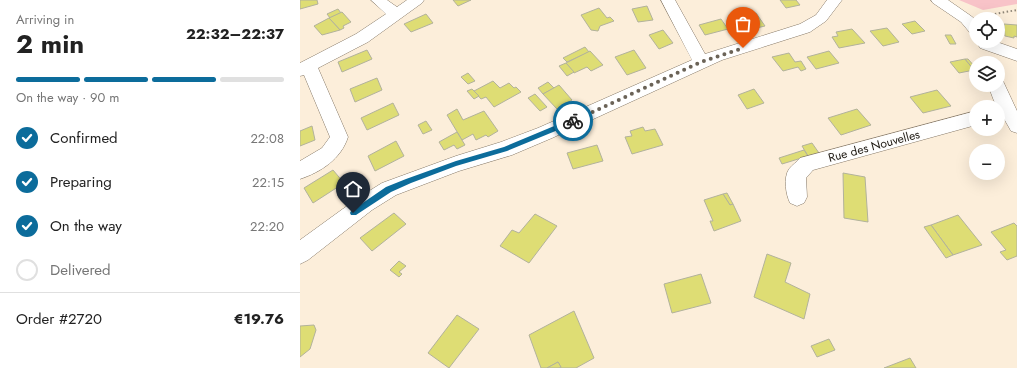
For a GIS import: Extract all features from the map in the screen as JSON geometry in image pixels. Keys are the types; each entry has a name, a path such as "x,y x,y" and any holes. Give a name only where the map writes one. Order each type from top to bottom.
{"street":[{"path":"378,0 396,14"},
{"path":"300,171 324,156 338,143 338,137 304,68 362,38 417,0"},
{"path":"668,0 701,62"},
{"path":"300,253 359,208 389,190 456,164 505,149 546,133 701,62 805,28 821,18 836,0"},
{"path":"938,0 969,23"},
{"path":"1000,48 1017,55"},
{"path":"1005,113 1017,126"},
{"name":"Rue des Nouvelles","path":"797,197 796,175 807,164 969,120"}],"path":[{"path":"1005,14 1017,10"}],"shaded area":[{"path":"959,0 1017,0 1017,4 983,10"}],"building":[{"path":"300,0 317,0 318,4 300,9"},
{"path":"453,0 471,0 458,6"},
{"path":"780,0 796,0 800,5 786,8"},
{"path":"647,6 653,20 638,22 632,9"},
{"path":"599,8 607,18 610,17 614,21 600,26 598,31 591,30 581,15"},
{"path":"338,9 341,13 330,18 327,14"},
{"path":"342,12 351,22 343,26 344,28 340,30 329,18"},
{"path":"756,13 765,26 748,30 739,18"},
{"path":"426,14 433,23 411,32 404,24"},
{"path":"329,18 340,30 322,35 314,26"},
{"path":"721,19 728,29 705,35 699,25"},
{"path":"915,21 925,31 912,34 902,24"},
{"path":"1005,24 1017,25 1017,37 1014,36 1014,38 1005,36"},
{"path":"887,28 899,42 883,46 870,31"},
{"path":"852,29 865,43 839,48 832,37 838,36 836,32"},
{"path":"663,30 673,43 659,49 649,35"},
{"path":"945,35 951,35 956,44 950,44"},
{"path":"585,47 589,52 567,62 563,58"},
{"path":"367,50 372,59 342,72 338,62"},
{"path":"634,50 646,68 627,75 615,57"},
{"path":"590,51 603,65 591,71 587,67 574,73 566,63"},
{"path":"829,51 839,63 816,69 807,57"},
{"path":"789,53 795,62 801,61 806,69 801,71 798,67 783,71 772,57"},
{"path":"965,59 969,64 969,71 959,73 950,62"},
{"path":"566,63 574,72 567,76 559,66"},
{"path":"468,73 475,81 468,84 461,77"},
{"path":"377,78 382,90 355,102 350,89"},
{"path":"493,81 500,88 509,83 521,92 494,107 486,97 481,99 474,91"},
{"path":"548,82 554,88 543,94 538,88"},
{"path":"559,85 572,100 557,109 543,94"},
{"path":"472,89 479,96 474,99 467,91"},
{"path":"754,89 764,103 747,109 738,95"},
{"path":"937,90 951,106 923,113 910,97"},
{"path":"535,94 547,107 540,111 528,98"},
{"path":"393,103 399,115 367,130 361,118"},
{"path":"457,109 463,120 484,111 498,131 488,137 486,135 476,140 473,134 462,140 447,115"},
{"path":"857,109 871,125 841,135 828,118"},
{"path":"426,121 432,130 423,134 418,125"},
{"path":"312,126 315,140 300,146 300,131"},
{"path":"643,127 645,131 655,129 663,145 632,154 625,137 632,136 630,131"},
{"path":"457,132 465,145 457,149 454,145 444,150 439,142"},
{"path":"396,141 404,156 375,171 368,156"},
{"path":"812,143 819,153 808,156 802,146"},
{"path":"597,145 603,161 573,169 567,153"},
{"path":"804,150 808,156 782,164 779,158"},
{"path":"333,170 344,183 313,203 304,188"},
{"path":"843,173 865,177 868,222 844,218"},
{"path":"727,193 733,204 730,205 723,194"},
{"path":"723,194 730,205 733,204 741,221 714,231 710,221 713,221 704,200"},
{"path":"394,213 406,224 372,251 360,238"},
{"path":"535,214 557,226 529,263 500,246 512,230 519,233"},
{"path":"958,215 982,245 953,255 931,225"},
{"path":"1014,223 1017,226 1017,256 1007,260 1000,252 1006,250 991,232"},
{"path":"931,225 953,255 946,258 924,227"},
{"path":"767,254 791,263 785,282 810,294 804,319 754,297"},
{"path":"399,261 406,266 399,272 402,274 399,277 390,270"},
{"path":"701,274 711,303 672,313 664,284"},
{"path":"574,311 594,358 576,368 561,368 558,362 547,368 541,368 529,335"},
{"path":"457,315 479,329 449,368 428,353"},
{"path":"314,325 316,330 310,349 300,357 300,326"},
{"path":"829,339 835,350 817,357 811,346"},
{"path":"910,358 916,368 884,368"},
{"path":"558,362 561,367 547,368"}],"way so far":[{"path":"573,121 701,62 743,48"}],"route":[{"path":"353,213 389,190 408,181 505,149 573,121"}]}
